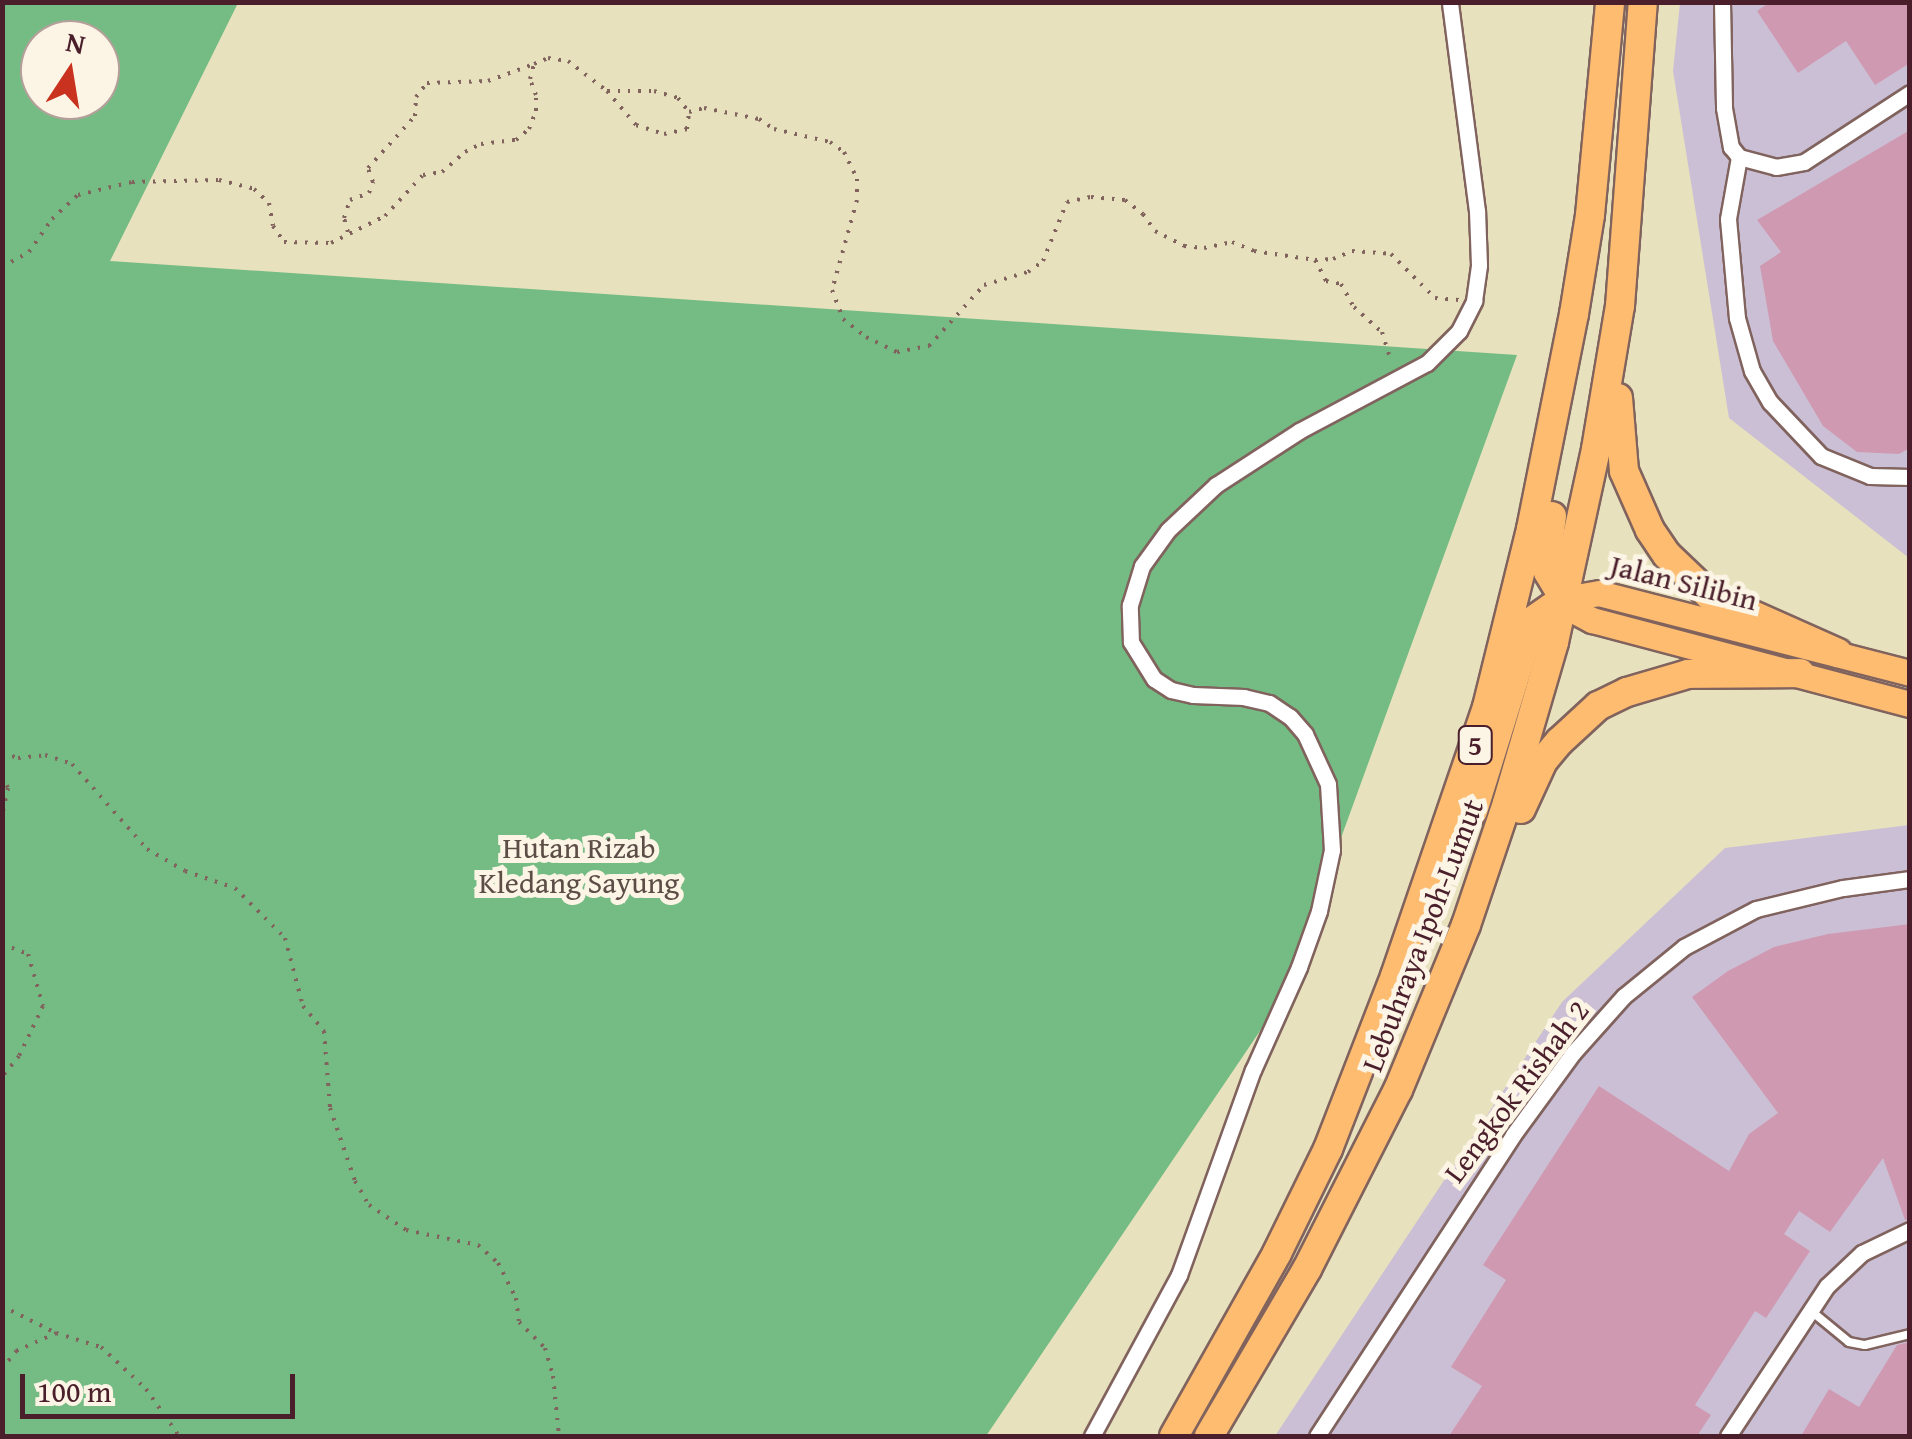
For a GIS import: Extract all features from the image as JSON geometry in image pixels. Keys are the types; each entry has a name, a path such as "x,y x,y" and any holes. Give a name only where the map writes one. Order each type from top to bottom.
{"highway":[{"name":"Lebuhraya Ipoh-Lumut","path":"1174,1436 1277,1253 1328,1149 1401,958 1487,707 1562,385 1590,215 1610,2"},
{"name":"Lebuhraya Ipoh-Lumut","path":"1208,1436 1298,1286 1361,1167 1466,926 1534,716 1564,599 1620,306 1643,2"},
{"path":"1328,1149 1372,1066 1431,930 1532,621 1564,599 1548,572 1546,545 1587,316 1590,215"},
{"path":"1620,306 1619,442 1629,484 1650,530 1667,554 1710,596 1838,653"},
{"path":"1466,926 1543,761 1598,706 1658,681 1688,674 1800,673"}],"main road":[{"name":"Jalan Silibin","path":"1910,673 1599,593 1564,599 1572,610 1592,620 1910,704"}],"street":[{"path":"1092,1436 1180,1275 1253,1070 1304,953 1332,850 1328,784 1305,734 1290,717 1268,704 1244,697 1193,695 1171,690 1154,679 1130,642 1134,592 1142,566 1168,530 1216,484 1298,431 1427,363 1459,331 1474,302 1479,265 1477,211 1450,2"},
{"path":"1722,2 1724,108 1731,147 1740,157 1776,167 1804,162 1910,94"},
{"path":"1740,157 1728,218 1730,254 1738,318 1752,371 1770,402 1822,456 1870,476 1909,477"},
{"name":"Lengkok Rishah 2","path":"1317,1436 1512,1135 1573,1053 1624,996 1684,948 1756,909 1843,888 1910,879"},
{"path":"1728,1436 1827,1286 1862,1253 1910,1230"}],"lane":[{"path":"1810,1310 1849,1342 1865,1345 1910,1334"}],"path":[{"path":"348,232 344,218 350,200 370,194 373,182 368,168 415,116 416,97 427,83 488,81 548,58 568,61 608,91 636,124 664,134 687,129 689,112 678,98 654,91 608,91"},
{"path":"2,267 29,252 52,219 78,196 132,182 219,180 254,189 269,204 273,226 284,242 330,244 385,216 423,176 442,172 481,144 516,140 530,129 536,111 530,78 534,64"},
{"path":"689,112 704,108 759,120 774,130 830,142 844,152 857,179 857,200 832,290 844,319 866,337 897,352 929,346 984,284 1028,272 1043,262 1052,230 1067,202 1091,197 1126,200 1144,214 1155,231 1184,246 1204,248 1232,242 1254,251 1315,260 1334,259 1352,250 1390,254 1435,298 1474,302"},
{"path":"1315,260 1326,281 1341,284 1354,307 1382,332 1397,381"},
{"path":"2,753 18,758 45,756 72,764 147,849 185,871 235,888 284,938 303,1006 324,1031 330,1108 354,1181 369,1206 406,1230 478,1244 498,1263 516,1298 519,1322 545,1348 553,1376 559,1436"},
{"path":"2,776 8,788 2,817"},
{"path":"2,944 28,954 42,1006 18,1056 2,1077"},
{"path":"2,1306 56,1333 101,1348 146,1389 179,1436"},
{"path":"2,1368 16,1351 56,1333"}],"shaded area":[{"path":"1680,3 1909,3 1909,558 1729,418 1673,71"},
{"path":"1909,825 1909,1436 1275,1436 1562,1002 1725,848"}],"green space":[{"name":"Hutan Rizab Kledang Sayung","path":"3,3 238,3 110,261 1517,355 1283,997 986,1436 3,1436"}],"building":[{"path":"1770,2 1910,2 1910,63 1875,85 1846,41 1798,73 1757,11"},
{"path":"1910,130 1910,448 1899,454 1857,452 1823,426 1773,341 1760,266 1781,252 1757,220"},
{"path":"1910,924 1910,1219 1905,1220 1883,1158 1830,1232 1799,1211 1784,1234 1810,1251 1766,1318 1755,1311 1695,1405 1711,1415 1697,1436 1449,1436 1482,1386 1451,1367 1506,1280 1483,1265 1599,1086 1729,1171 1749,1134 1778,1113 1692,997 1728,971 1774,947 1828,934"},
{"path":"1910,1342 1910,1436 1801,1436 1829,1389 1859,1407 1897,1345"}]}
